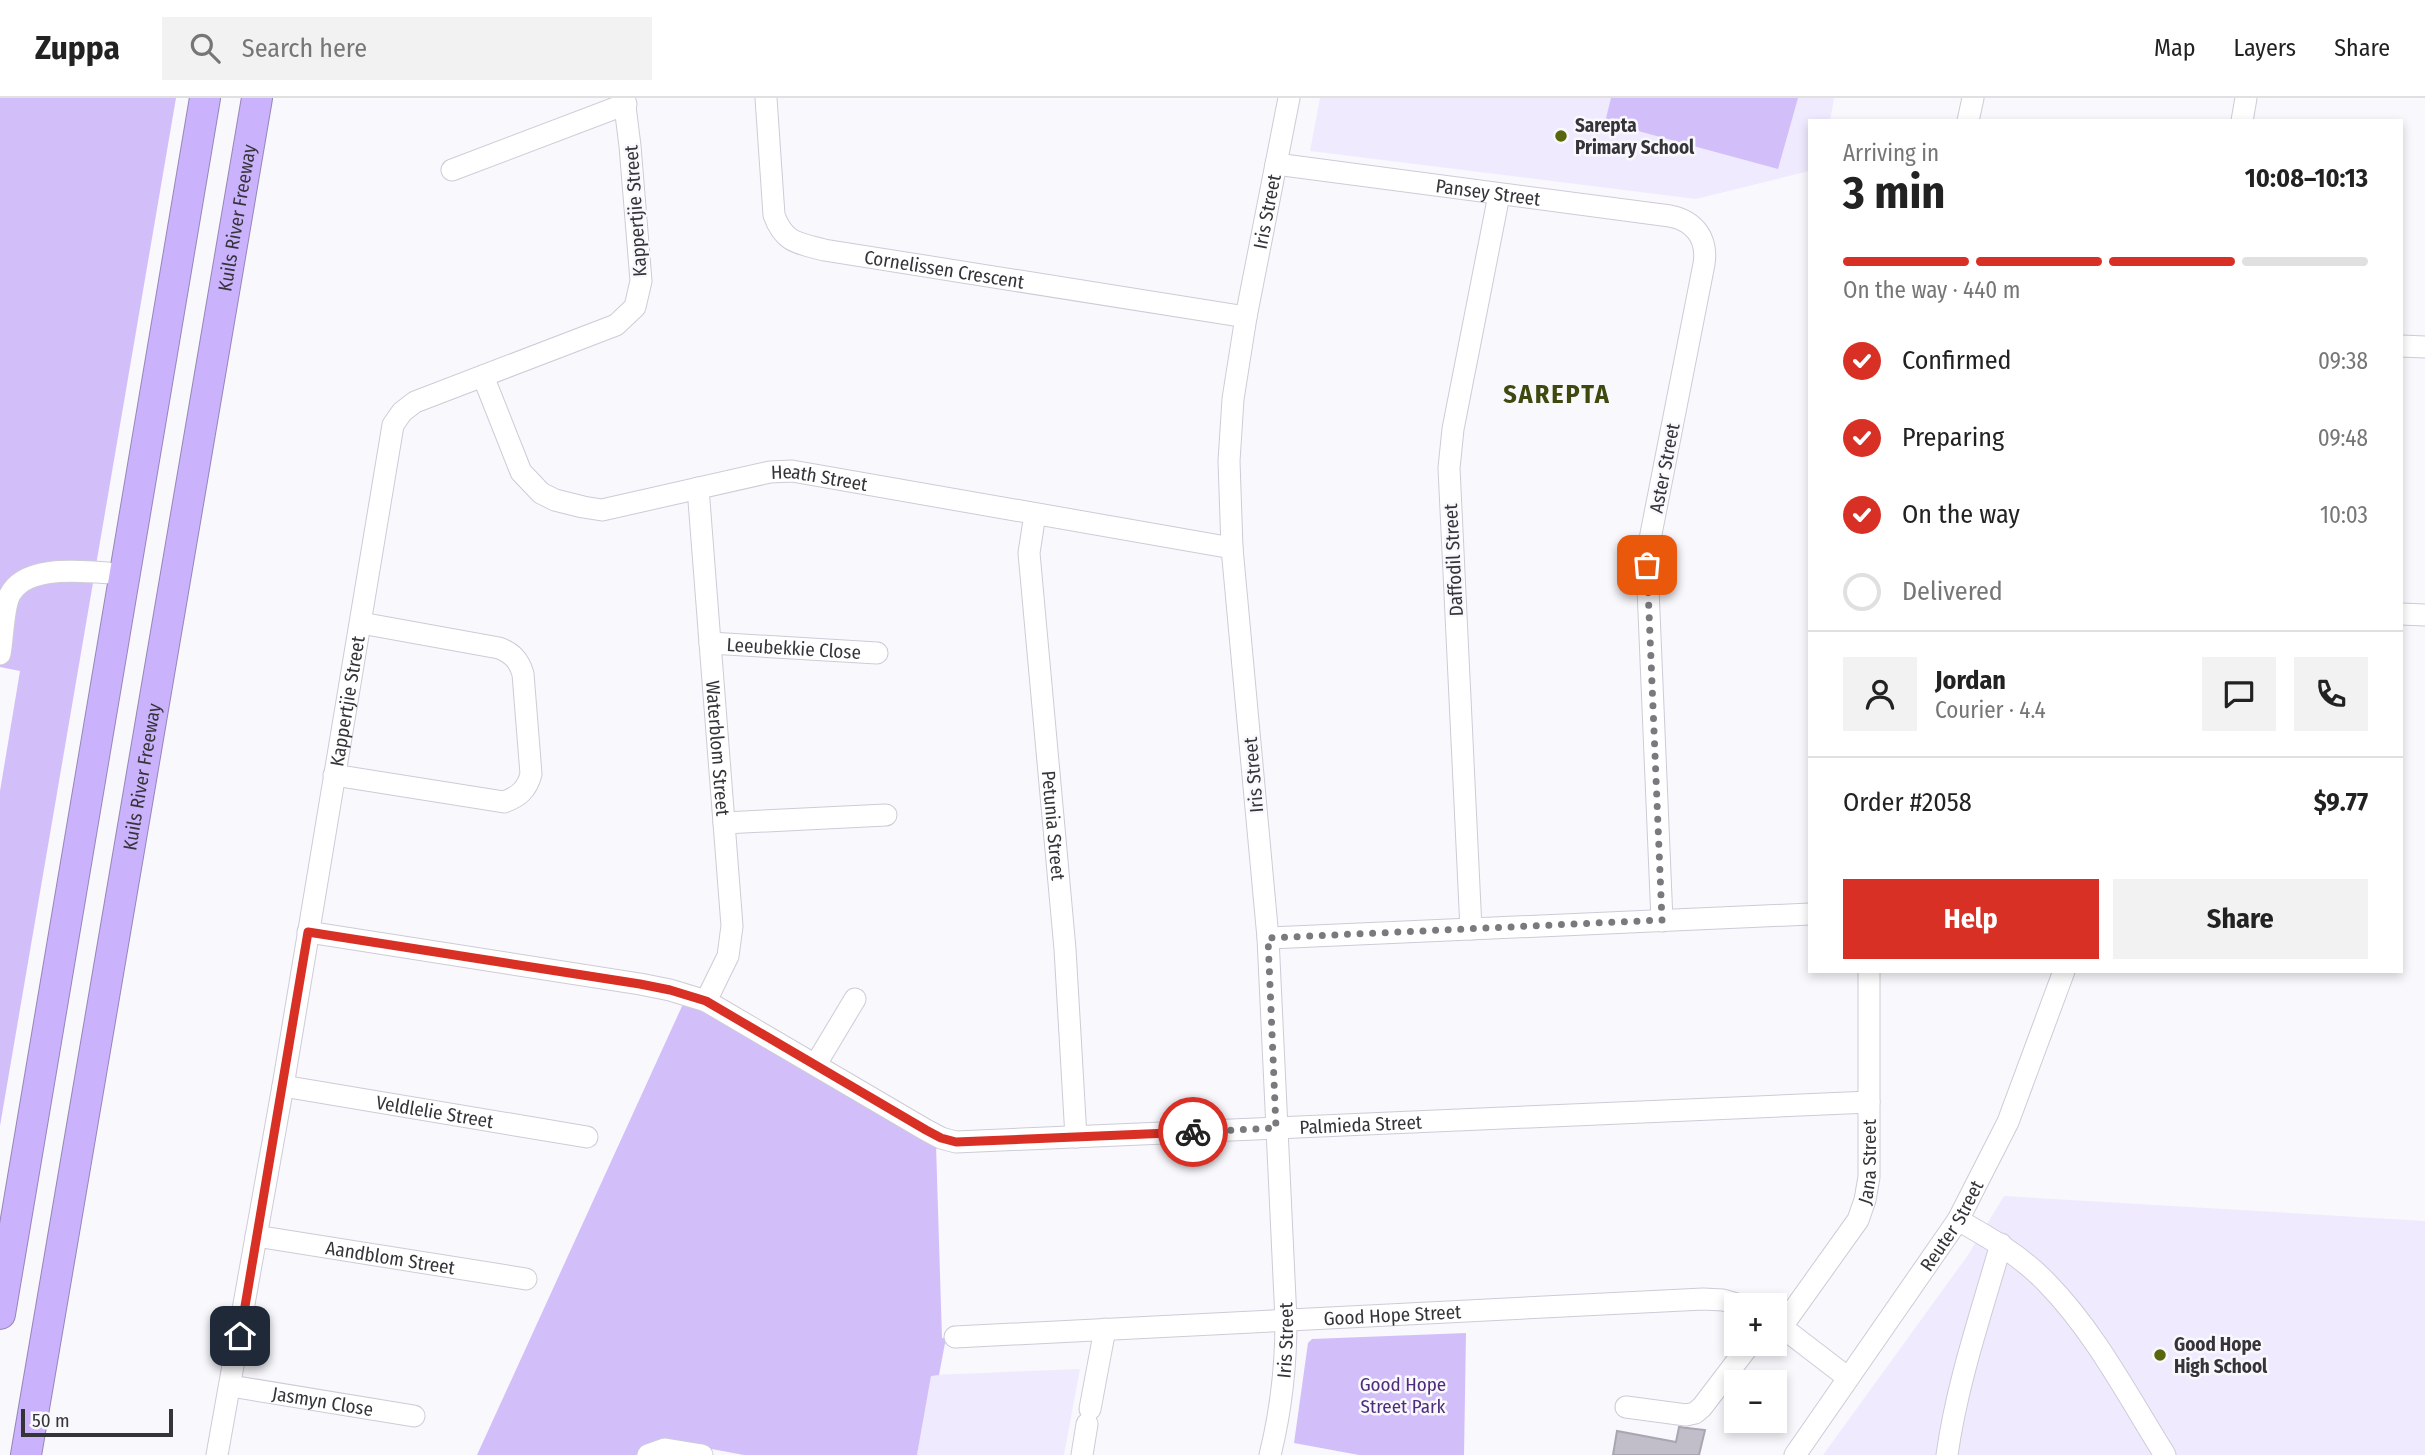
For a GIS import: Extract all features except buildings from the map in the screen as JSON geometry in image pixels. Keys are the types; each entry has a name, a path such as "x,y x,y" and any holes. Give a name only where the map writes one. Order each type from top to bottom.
{"highway":[{"path":"0,1314 205,98"},
{"name":"Kuils River Freeway","path":"26,1455 257,98"}],"street":[{"name":"Cornelissen Crescent","path":"766,98 774,215 780,231 790,239 824,250 1246,317"},
{"name":"Iris Street","path":"1270,1455 1285,1365 1286,1320 1268,938 1232,548 1229,505 1230,430 1246,317 1289,98"},
{"path":"1968,119 1973,98"},
{"path":"2242,119 2246,98"},
{"path":"453,170 625,101"},
{"name":"Kappertjie Street","path":"217,1455 283,1086 393,425 402,412 415,402 616,325 635,307 641,281 625,101"},
{"name":"Pansey Street","path":"1276,164 1670,216 1681,218 1698,230"},
{"name":"Daffodil Street","path":"1471,929 1449,468 1453,429 1499,195"},
{"name":"Aster Street","path":"1662,920 1647,565 1705,255 1705,247 1698,230"},
{"path":"2403,346 2425,347"},
{"name":"Heath Street","path":"483,376 521,472 541,493 569,505 603,510 770,472 792,471 1232,548"},
{"name":"Waterblom Street","path":"698,488 732,935 723,967 706,1001"},
{"name":"Petunia Street","path":"1035,514 1029,553 1065,949 1076,1137"},
{"path":"0,654 9,598 17,585 35,575 60,571 125,574"},
{"path":"2403,614 2425,615"},
{"path":"334,775 504,802 526,789 531,775 523,674 521,666 512,654 499,648 361,623"},
{"name":"Leeubekkie Close","path":"710,643 877,653"},
{"path":"724,823 886,816"},
{"path":"1268,938 1808,914"},
{"name":"Palmieda Street","path":"308,932 640,984 706,1001 941,1138 970,1142 1869,1102"},
{"name":"Jana Street","path":"1787,1313 1858,1220 1862,1210 1869,1177 1869,973"},
{"name":"Reuter Street","path":"1794,1455 1847,1377 1916,1284 1958,1220 2008,1122 2063,973"},
{"path":"816,1064 856,999"},
{"name":"Veldlelie Street","path":"283,1086 587,1137"},
{"path":"1958,1220 2001,1244 2045,1281 2085,1327 2165,1455"},
{"name":"Aandblom Street","path":"256,1236 526,1279"},
{"path":"1947,1455 1963,1373 2001,1244"},
{"name":"Good Hope Street","path":"955,1337 1703,1299 1724,1300"},
{"path":"1082,1455 1105,1329"},
{"path":"1787,1329 1847,1377"},
{"path":"1626,1407 1686,1415 1695,1413 1741,1356"},
{"name":"Jasmyn Close","path":"231,1386 414,1416"},
{"path":"648,1455 665,1449 702,1455"}],"shaded area":[{"name":"Sarepta Primary School","path":"1320,98 1834,98 1830,119 1808,119 1808,171 1696,199 1310,151"},
{"name":"Good Hope High School","path":"2004,1196 2425,1221 2425,1455 1823,1455 1968,1255"},
{"path":"1080,1369 1064,1455 917,1455 931,1375"}],"green space":[{"path":"0,98 176,98 0,1126 0,791 20,671 0,667"},
{"path":"1611,98 1798,98 1778,169 1605,122"},
{"path":"683,1004 706,1011 936,1145 942,1338 946,1338 939,1375 931,1376 917,1455 744,1455 674,1442 643,1449 636,1455 477,1455"},
{"name":"Good Hope Street Park","path":"1466,1333 1464,1455 1359,1455 1294,1443 1308,1343 1312,1339"}],"way so far":[{"path":"1193,1132 1276,1128 1268,938 1662,920 1647,565"}],"place":[{"name":"Sarepta Primary School","path":"1561,136"},
{"name":"Good Hope High School","path":"2160,1355"}],"district":[{"name":"SAREPTA","path":"1557,394"}],"route":[{"path":"240,1336 308,932 640,984 706,1001 926,1130 956,1142 1193,1132"}]}
